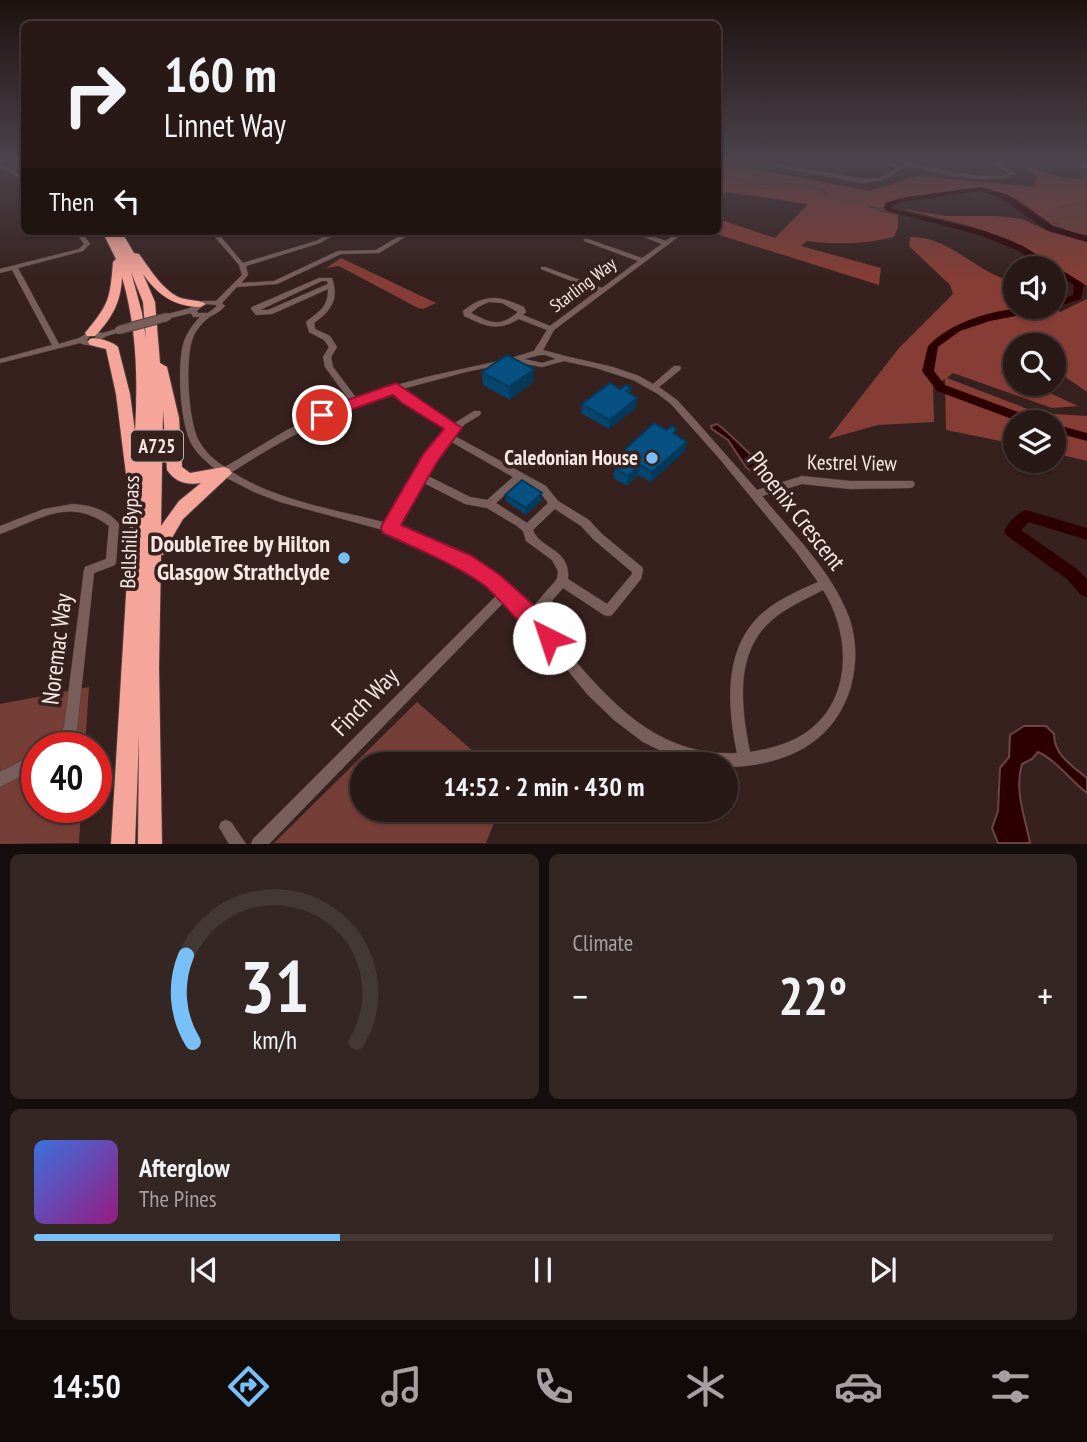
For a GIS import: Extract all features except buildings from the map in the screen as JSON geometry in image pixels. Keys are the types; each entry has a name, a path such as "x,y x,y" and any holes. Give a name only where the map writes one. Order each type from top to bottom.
{"highway":[{"name":"Bellshill Bypass","path":"110,235 122,249 149,302 153,345 158,440 149,668 150,844"},
{"name":"Bellshill Bypass","path":"117,235 136,307 142,349 144,400 123,844"},
{"path":"122,249 171,299 196,307"},
{"path":"122,249 112,305 106,319 92,337 112,347 123,394 138,503"},
{"path":"153,345 168,388 175,470 188,479 224,473"},
{"path":"149,668 164,532 183,507 224,473"}],"street":[{"path":"0,271 81,250 87,244 81,235"},
{"path":"0,361 218,303 245,275 242,265 217,235"},
{"path":"242,265 318,242 331,235"},
{"path":"238,285 275,283 312,271 340,252 377,252 405,235"},
{"path":"643,235 666,243"},
{"name":"Starling Way","path":"549,353 551,329 677,235"},
{"path":"586,240 642,260"},
{"path":"14,267 57,346"},
{"path":"543,268 602,290"},
{"path":"332,285 269,312 259,313 255,309 321,279 330,279 332,285 333,297 326,311 310,322 312,330 327,338 333,346 327,357 329,367 355,402"},
{"path":"488,298 494,298 521,309 522,312 518,316 501,327 495,327 467,314 467,311 488,298"},
{"path":"218,303 219,309 207,315 186,340 187,422 198,447 224,473 295,427 355,402 451,372 549,353 546,365 535,357"},
{"path":"196,307 196,315 207,315"},
{"path":"518,316 551,329"},
{"name":"Phoenix Crescent","path":"224,473 270,493 328,513 390,528 466,562 506,593 531,617 602,702 625,722 655,742 683,755 745,760 765,757 809,739 838,705 849,676 851,649 845,624 826,583 811,560 674,402 654,387 600,364 566,359 549,353"},
{"path":"654,387 677,368"},
{"path":"396,388 407,400 450,431 519,477 543,489 554,504 585,523 638,570 637,576 607,611 562,581"},
{"path":"390,528 419,476 450,431 477,413"},
{"path":"419,476 468,501 489,504 527,529 530,538 556,557 563,571 562,581 531,617"},
{"path":"489,504 519,477"},
{"name":"Kestrel View","path":"754,494 802,480 850,485 909,484"},
{"path":"527,529 554,504"},
{"name":"Noremac Way","path":"0,530 56,508 77,506 103,514 114,524 111,562 89,570 68,732"},
{"path":"745,760 737,723 738,672 745,643 762,621 826,583"},
{"name":"Finch Way","path":"258,844 506,593"},
{"path":"0,780 21,769"},
{"path":"226,827 239,844"}],"shaded area":[{"path":"784,200 846,200 898,215 898,227 894,237 851,243 807,241 801,246 881,268 879,285 720,235 721,220 775,238 808,204"},
{"path":"848,200 895,200 886,203 882,209"},
{"path":"1018,200 1086,200 1050,210 1047,216 1056,224 1087,236 1053,225"},
{"path":"1087,200 1087,235 1076,233 1056,223 1047,216 1050,210"},
{"path":"898,208 946,216 1022,219 1046,230 1087,241 1087,286 1066,273 1066,256 1037,256 1011,240 970,226"},
{"path":"910,237 925,238 951,249 1003,278 1003,319 1066,319 1066,309 1087,299 1087,392 1066,377 1066,333 1003,333 1003,391 953,373 947,378 1030,410 1003,410 1003,442 946,430 945,379 933,387 934,422 878,425 828,439 899,348 953,294 950,285 909,246"},
{"path":"341,258 436,303 423,309 418,308 339,266 326,268"},
{"path":"1018,396 1056,396 1078,406 1052,408"},
{"path":"1066,415 1087,416 1087,461 1066,456"},
{"path":"717,424 760,465 761,474 756,475 746,467 728,440 712,429 711,426"},
{"path":"89,687 86,732 21,732 21,823 80,823 79,843 0,844 0,704"},
{"path":"417,702 474,752 366,752"},
{"path":"1024,726 1046,726 1054,734 1060,754 1087,778 1087,793 1051,760 1038,752 1022,764 1019,784 1030,843 998,843 992,828 998,811 1000,768 1009,757 1010,735"},
{"path":"350,768 350,822 494,822 486,843 274,843"}],"waterway":[{"path":"847,200 868,205 871,209 889,210"},
{"path":"900,200 888,205 889,210 982,233 1020,248 1032,256"},
{"path":"1010,200 1051,229 1087,239"},
{"path":"1066,276 1079,284 1078,297 1066,301"},
{"path":"1003,315 956,329 933,346 928,371 941,388 1003,411"},
{"path":"1066,431 1087,437"},
{"path":"1087,534 1026,516 1011,531 1072,574 1087,590"}],"place":[{"name":"Caledonian House","path":"652,458"},
{"name":"DoubleTree by Hilton Glasgow Strathclyde","path":"344,558"}],"route":[{"path":"322,415 396,388 407,400 454,428 430,458 390,528 466,562 493,581 549,638"}]}
